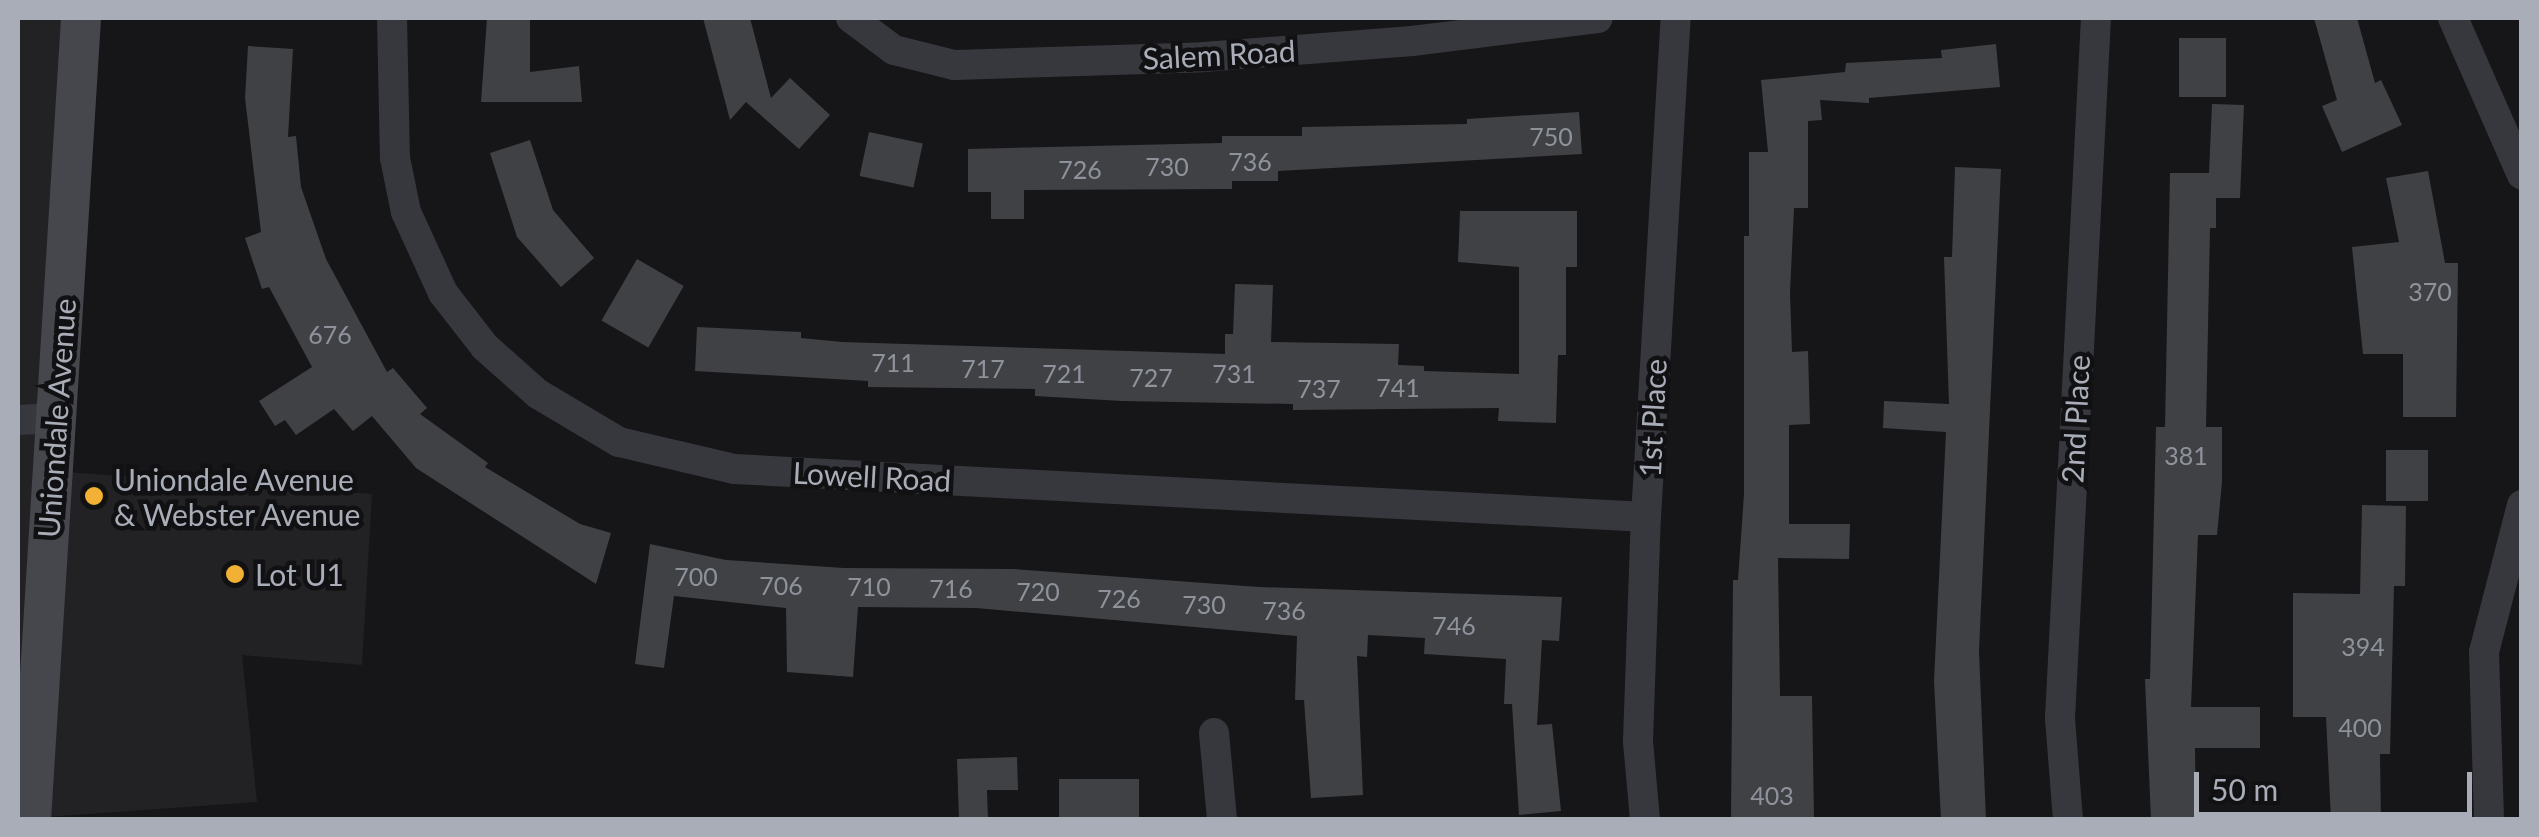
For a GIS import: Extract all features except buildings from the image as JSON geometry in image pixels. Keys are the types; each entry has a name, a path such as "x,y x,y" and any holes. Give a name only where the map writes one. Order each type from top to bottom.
{"main road":[{"name":"Uniondale Avenue","path":"31,820 37,419 81,18"}],"street":[{"name":"Lowell Road","path":"392,18 395,158 406,212 443,293 485,347 538,394 619,442 734,469 1646,517"},
{"name":"Salem Road","path":"850,18 894,50 954,64 1204,57 1412,41 1598,18"},
{"name":"1st Place","path":"1645,820 1638,741 1646,517 1676,18"},
{"name":"2nd Place","path":"2068,820 2060,718 2096,18"},
{"path":"2453,18 2522,176"},
{"path":"2489,820 2484,652 2522,504"},
{"path":"1214,733 1222,820"}],"shaded area":[{"path":"18,18 81,18 53,471 372,494 362,665 242,655 257,802 18,819"}],"place":[{"name":"Uniondale Avenue & Webster Avenue","path":"94,496"},
{"name":"Lot U1","path":"235,574"}]}
